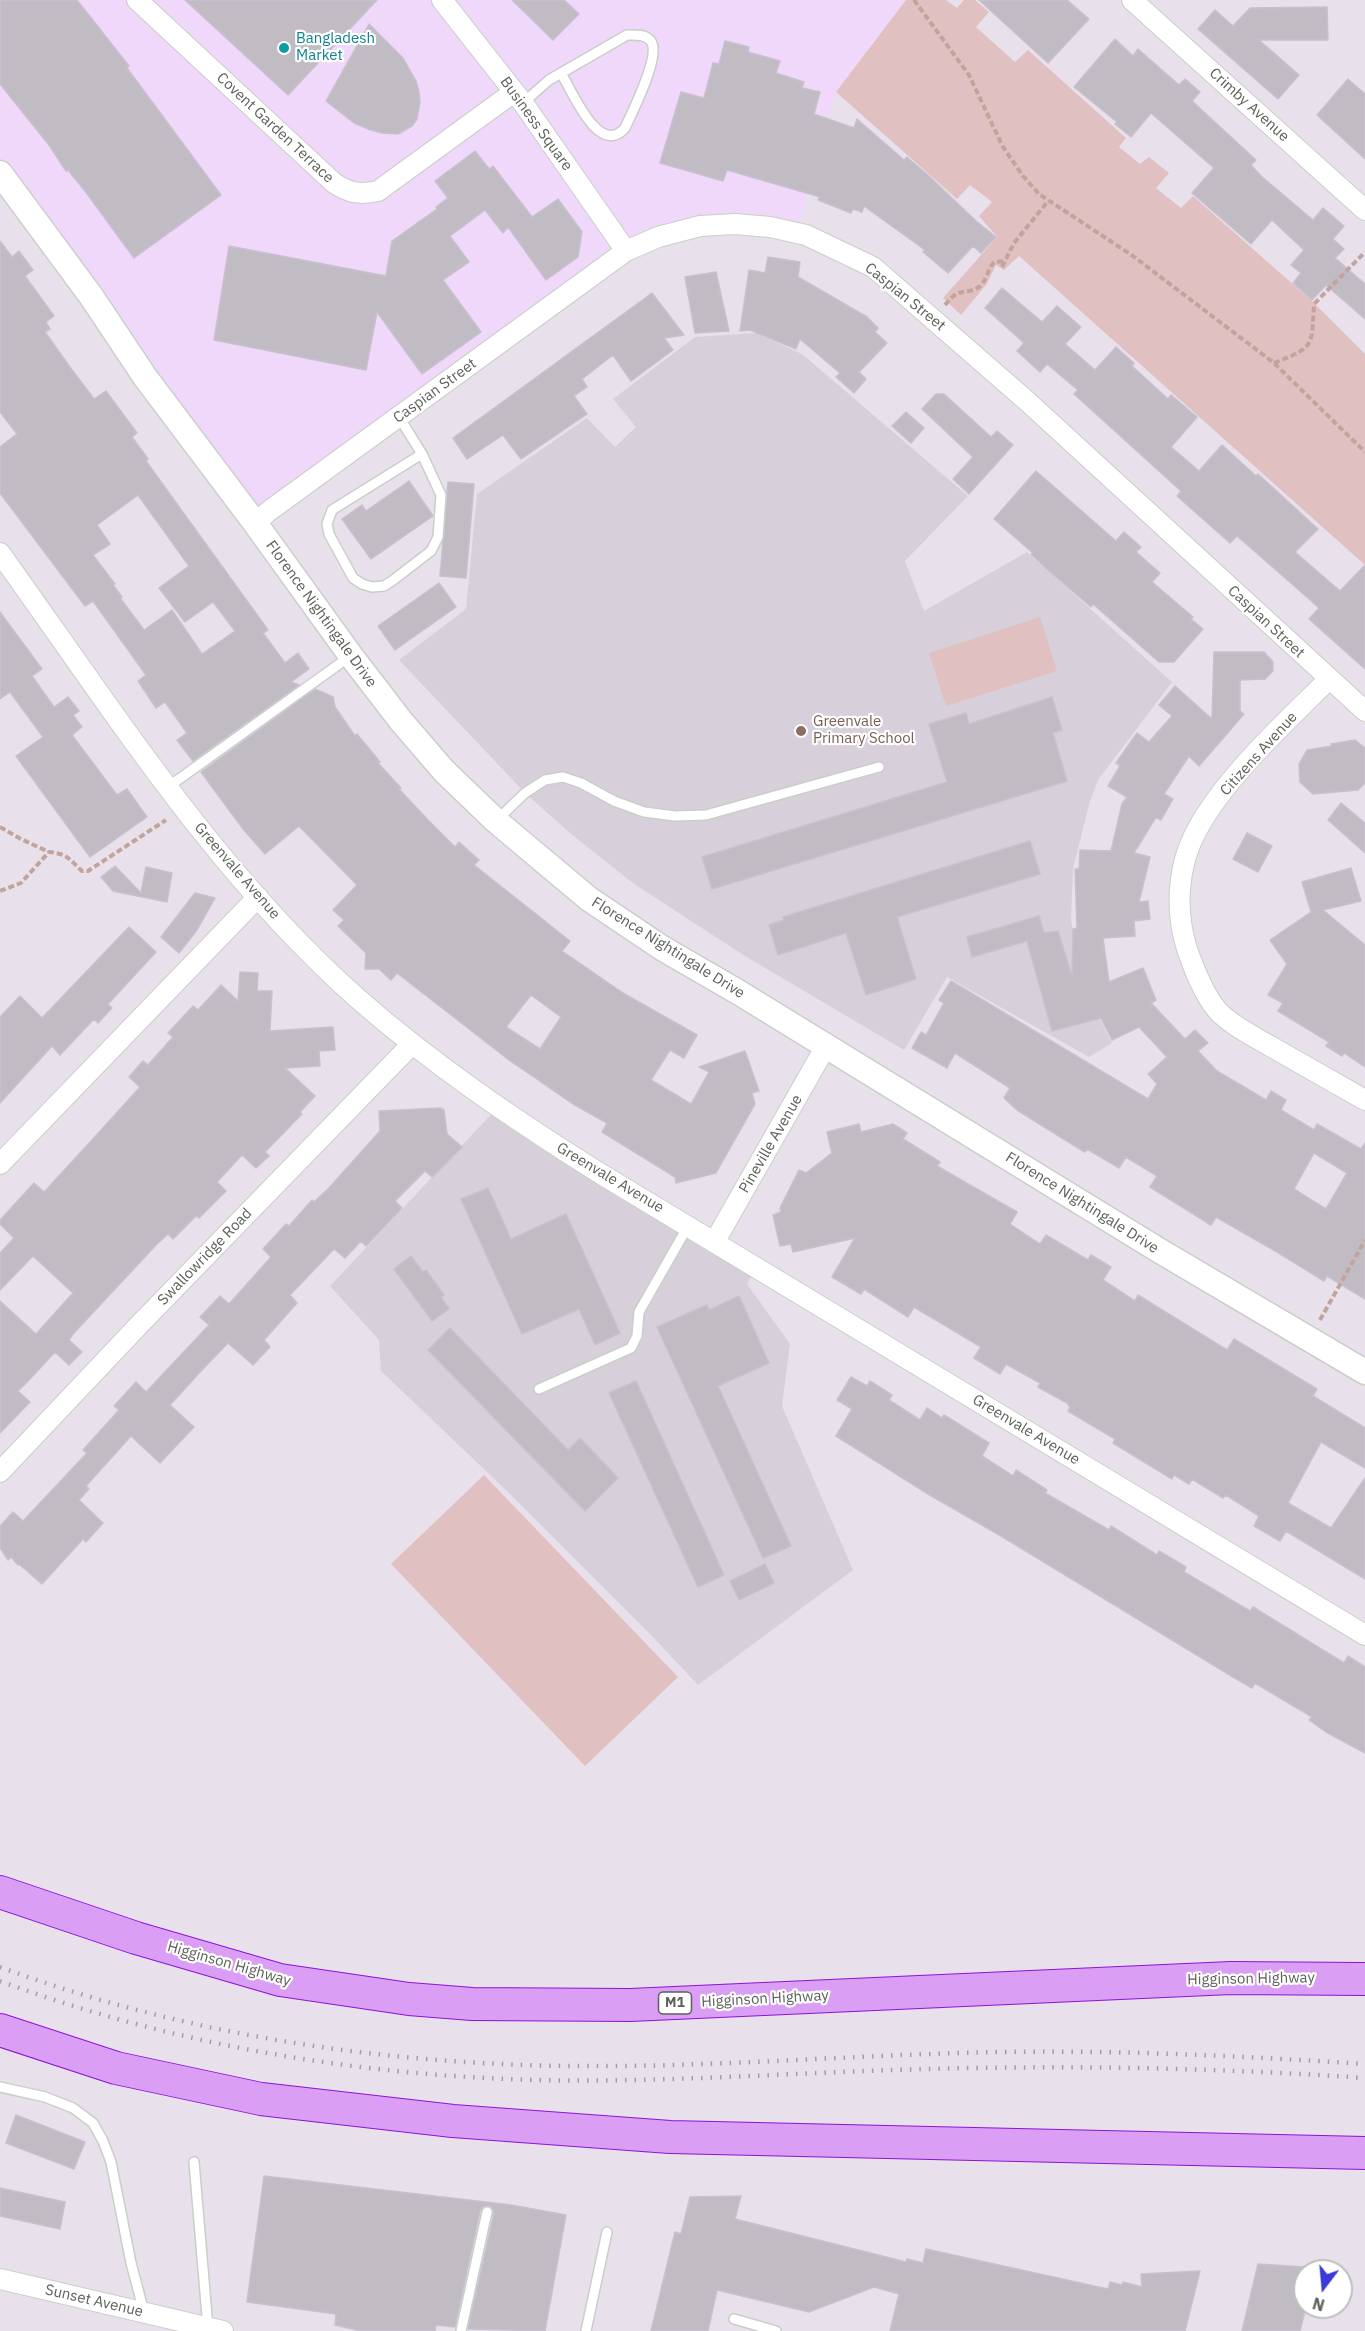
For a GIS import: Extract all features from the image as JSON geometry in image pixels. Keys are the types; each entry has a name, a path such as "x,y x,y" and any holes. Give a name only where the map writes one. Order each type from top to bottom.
{"highway":[{"name":"Higginson Highway","path":"0,1892 136,1938 280,1980 409,1999 472,2004 630,2005 1231,1978 1365,1979"},
{"path":"0,2030 116,2068 261,2099 453,2121 670,2137 1365,2153"}],"street":[{"name":"Covent Garden Terrace","path":"137,0 334,183 346,191 364,194 378,191 518,97"},
{"name":"Business Square","path":"442,0 518,97 626,251"},
{"name":"Crimby Avenue","path":"1132,0 1153,7 1365,210"},
{"name":"Florence Nightingale Drive","path":"0,173 91,296 145,377 351,656 401,721 444,771 496,821 589,899 662,948 1160,1251 1365,1372"},
{"name":"Caspian Street","path":"255,523 626,251 658,237 700,226 735,224 770,227 806,235 873,267 1028,402 1365,711"},
{"name":"Greenvale Avenue","path":"0,553 168,787 258,897 348,988 412,1044 531,1130 1365,1635"},
{"name":"Citizens Avenue","path":"1329,679 1244,767 1196,830 1184,864 1179,897 1181,929 1194,970 1218,1011 1248,1033 1365,1100"},
{"path":"0,1164 258,897"},
{"name":"Swallowridge Road","path":"0,1472 138,1326 412,1044"},
{"name":"Pineville Avenue","path":"715,1241 826,1046"},
{"name":"Sunset Avenue","path":"0,2279 215,2329"}],"lane":[{"path":"518,97 627,35 641,35 650,40 654,49 653,61 625,128 619,135 611,137 600,133 588,120 561,73"},
{"path":"399,417 422,454 441,495 438,537 431,551 392,581 372,587 362,584 353,578 329,534 328,517 332,510 422,454"},
{"path":"168,787 351,656"},
{"path":"496,821 525,793 545,780 563,777 582,783 614,801 634,808 675,816 706,815 879,767"},
{"path":"539,1389 631,1348 637,1336 639,1312 688,1226"},
{"path":"0,2087 45,2097 73,2108 93,2123 104,2141 111,2162 130,2263 144,2312"},
{"path":"194,2162 215,2329"},
{"path":"461,2331 487,2212"},
{"path":"586,2331 607,2232"},
{"path":"734,2319 776,2331"}],"path":[{"path":"914,0 969,75 1003,147 1023,176 1048,201 1087,224 1133,256 1274,363 1365,452"},
{"path":"1002,267 1014,243 1048,201"},
{"path":"1274,363 1305,348 1313,334 1314,304 1365,252"},
{"path":"934,320 954,294 962,290 977,289 983,284 988,269 994,262 1005,261"},
{"path":"0,826 49,852 71,858 82,871 88,871 185,809"},
{"path":"0,891 21,883 49,852"},
{"path":"1309,1339 1365,1240"}],"shaded area":[{"path":"0,0 906,0 836,92 797,232 769,226 657,237 252,522 0,174"},
{"path":"906,0 946,0 957,8 964,0 975,0 989,12 976,27 1015,62 1028,50 1126,138 1119,147 1140,164 1149,157 1169,173 1156,188 1181,208 1193,196 1313,302 1365,354 1365,565 1019,256 1004,270 996,265 986,285 961,315 943,298 997,237 979,216 992,202 970,185 957,199 836,92"},
{"name":"Greenvale Primary School","path":"756,333 802,354 968,496 905,561 924,611 1027,552 1172,682 1098,780 1090,801 1073,869 1071,919 1078,965 1093,1005 1112,1043 1089,1057 947,977 904,1050 745,956 634,884 570,833 525,793 399,660 466,609 477,494 587,418 615,447 636,427 613,399 695,337"},
{"path":"1040,617 1057,671 946,706 929,653"},
{"path":"497,1108 756,1267 747,1284 790,1344 782,1406 853,1570 698,1685 510,1494 381,1371 379,1340 330,1286"},
{"path":"484,1475 678,1677 585,1766 391,1564"}],"building":[{"path":"0,0 77,0 129,66 127,68 221,195 134,258 85,191 68,170 66,171 49,145 0,84"},
{"name":"Bangladesh Market","path":"185,0 377,0 288,95"},
{"path":"512,0 564,0 579,14 553,40"},
{"path":"979,0 1067,0 1089,19 1048,63"},
{"path":"1327,7 1328,40 1259,40 1299,75 1278,99 1198,29 1215,10 1233,26 1250,8"},
{"path":"369,24 403,58 416,81 419,92 417,119 412,126 398,134 382,133 354,123 326,101"},
{"path":"1115,39 1133,56 1138,49 1179,85 1185,79 1200,92 1192,101 1256,160 1251,165 1261,176 1313,220 1323,208 1344,226 1333,239 1344,249 1335,258 1365,284 1365,319 1326,285 1312,300 1293,283 1301,273 1291,265 1304,250 1272,220 1251,244 1192,193 1214,168 1151,113 1131,137 1115,124 1117,122 1074,87"},
{"path":"725,41 749,47 748,52 780,61 776,73 804,82 802,88 820,92 814,114 854,128 857,119 904,160 907,157 996,237 981,253 973,246 948,273 923,252 925,250 864,206 862,212 853,209 851,213 818,200 820,197 727,170 723,181 660,163 681,92 704,98 713,63 719,64"},
{"path":"1348,79 1365,94 1365,159 1317,115"},
{"path":"475,151 489,169 493,166 532,217 558,199 582,232 578,257 546,280 508,227 503,233 485,210 450,236 469,262 443,280 481,332 422,374 377,312 366,370 214,340 229,246 386,276 392,241 437,209 436,207 448,198 435,181"},
{"path":"0,241 12,257 19,251 33,270 25,276 54,316 46,322 50,329 45,332 70,367 94,399 106,391 137,433 132,437 148,459 146,461 268,630 263,633 285,663 298,653 309,669 291,682 299,685 193,761 177,740 187,733 165,702 156,708 138,681 146,675 93,601 85,606 0,493 0,447 17,434 0,412","holes":["138,495 189,566 159,588 185,622 213,602 235,631 202,654 172,610 144,630 120,598 122,597 113,585 115,584 93,555 110,544 97,525"]},
{"path":"768,257 800,262 798,277 867,317 878,328 875,332 887,343 859,372 866,379 854,393 836,377 840,373 800,339 796,349 750,330 740,331 749,270 765,273"},
{"path":"716,272 729,331 695,333 685,277"},
{"path":"1002,288 1042,322 1057,306 1081,327 1065,344 1095,370 1116,347 1134,363 1132,366 1168,399 1171,395 1197,417 1171,447 1199,471 1222,445 1256,476 1258,474 1318,529 1295,552 1340,591 1365,565 1365,669 1309,619 1319,608 1237,536 1230,543 1177,496 1181,491 1074,394 1078,390 1047,364 1040,372 1017,351 1024,343 985,308"},
{"path":"652,293 684,335 664,338 673,350 631,381 613,355 582,379 587,387 574,396 587,414 521,459 503,435 467,459 453,438"},
{"path":"936,394 944,394 991,437 997,431 1013,445 969,494 953,479 973,457 922,409"},
{"path":"906,412 924,428 911,443 892,426"},
{"path":"1036,471 1116,541 1124,532 1141,547 1136,552 1160,573 1152,582 1193,617 1191,619 1203,629 1174,662 1159,662 1093,604 1091,607 1049,571 1031,554 1033,553 994,519"},
{"path":"409,481 433,516 371,559 342,519 362,505 366,511"},
{"path":"448,482 474,484 466,578 440,576"},
{"path":"439,583 456,607 395,650 378,626"},
{"path":"0,612 42,669 32,676 54,707 68,697 79,711 73,715 82,727 72,735 117,795 127,789 147,817 90,857 16,756 43,737 10,692 0,699"},
{"path":"1214,652 1264,652 1273,662 1273,671 1265,679 1240,680 1240,711 1244,714 1199,766 1189,756 1164,794 1173,799 1161,820 1156,817 1134,853 1150,857 1139,902 1148,901 1150,919 1134,921 1135,936 1103,938 1109,982 1143,968 1156,1000 1151,1003 1185,1039 1195,1030 1208,1043 1198,1051 1217,1071 1266,1100 1271,1091 1286,1100 1281,1110 1314,1130 1317,1124 1361,1149 1365,1143 1365,1299 1327,1276 1324,1281 1216,1217 1211,1225 1150,1187 1157,1176 1126,1157 1119,1168 1087,1149 1085,1152 1070,1143 1017,1110 1004,1098 1010,1088 955,1053 947,1068 912,1048 921,1032 926,1035 944,1003 939,1000 951,981 1148,1099 1157,1084 1148,1074 1167,1057 1139,1027 1112,1040 1101,1018 1052,1031 1027,941 972,957 967,937 1039,916 1044,933 1058,931 1072,977 1073,929 1077,928 1075,869 1079,869 1080,850 1111,851 1122,804 1127,797 1108,786 1120,766 1116,763 1137,733 1149,742 1172,716 1159,705 1175,686 1212,719","holes":["1314,1153 1347,1173 1326,1209 1294,1189"]},
{"path":"315,689 333,697 335,707 355,736 357,734 380,762 378,763 401,788 399,789 428,820 455,847 459,842 479,860 474,865 570,941 562,951 623,993 697,1035 684,1058 670,1050 651,1080 691,1104 709,1072 699,1067 745,1051 759,1091 752,1093 755,1104 716,1173 676,1183 675,1177 602,1132 607,1123 573,1104 509,1060 397,973 391,980 379,969 365,969 366,953 338,926 344,920 333,910 357,885 299,826 265,854 243,829 201,772","holes":["531,995 561,1017 540,1049 506,1027"]},
{"path":"1052,697 1062,730 1053,733 1067,781 712,889 702,857 947,782 929,724 966,713 969,724"},
{"path":"1355,740 1365,748 1365,783 1358,790 1313,794 1300,782 1299,764 1307,750"},
{"path":"1341,803 1365,823 1365,853 1328,820"},
{"path":"1247,833 1272,846 1258,872 1233,859"},
{"path":"1030,841 1040,874 897,917 916,979 866,995 846,933 778,955 769,925 784,920 783,917"},
{"path":"115,866 141,893 146,867 172,873 167,902 113,891 101,877"},
{"path":"1351,868 1361,901 1323,910 1365,945 1365,1067 1344,1053 1342,1056 1326,1046 1329,1042 1278,1011 1283,1003 1268,995 1287,964 1270,940 1311,912 1302,882"},
{"path":"195,893 215,898 197,930 179,953 161,937"},
{"path":"129,927 156,952 108,1004 112,1008 98,1023 94,1019 60,1055 52,1046 0,1103 0,1017 20,996 42,1018"},
{"path":"240,972 258,973 257,991 272,991 270,1031 333,1027 335,1050 319,1051 320,1066 285,1068 315,1096 300,1112 302,1114 265,1152 269,1156 256,1168 242,1155 217,1182 226,1191 199,1218 196,1216 173,1239 168,1234 157,1244 73,1334 69,1340 82,1352 69,1365 55,1352 18,1391 30,1402 0,1433 0,1301 36,1334 73,1293 33,1256 0,1290 0,1253 14,1238 0,1224 0,1220 34,1183 44,1192 140,1087 129,1077 143,1061 148,1065 173,1037 168,1033 193,1006 198,1010 221,985 238,1001"},
{"path":"440,1108 444,1110 447,1134 462,1147 432,1177 425,1171 395,1201 402,1208 366,1246 361,1241 345,1258 334,1249 290,1295 297,1303 264,1340 270,1347 253,1365 228,1343 201,1371 170,1405 194,1427 160,1463 131,1436 86,1486 89,1489 79,1500 103,1523 86,1542 83,1539 42,1584 11,1557 8,1560 0,1548 0,1526 13,1512 23,1521 87,1453 83,1450 119,1410 114,1406 136,1382 146,1392 209,1325 200,1317 220,1296 229,1304 271,1257 263,1249 286,1224 289,1226 312,1200 314,1202 328,1189 380,1131 379,1111"},
{"path":"859,1124 861,1132 893,1124 907,1133 903,1139 940,1162 937,1166 1017,1212 1010,1224 1040,1244 1046,1235 1088,1260 1091,1255 1111,1267 1103,1280 1135,1301 1138,1295 1227,1350 1234,1339 1317,1389 1313,1396 1365,1428 1365,1468 1321,1442 1288,1503 1331,1528 1365,1478 1365,1579 1286,1531 1280,1541 1254,1526 1259,1516 1226,1495 1223,1498 1192,1479 1189,1484 1174,1475 1172,1479 1113,1443 1115,1439 1068,1411 1070,1407 1067,1403 1038,1387 1040,1383 1006,1364 1000,1374 974,1358 981,1347 914,1307 908,1317 864,1289 861,1294 832,1277 855,1238 793,1252 791,1244 780,1246 773,1215 781,1212 780,1208 799,1170 806,1173 832,1153 827,1132"},
{"path":"488,1188 511,1239 566,1214 620,1333 595,1345 579,1309 522,1334 461,1199"},
{"path":"411,1256 423,1272 426,1270 444,1295 441,1297 449,1309 432,1321 394,1269"},
{"path":"739,1296 769,1363 718,1386 791,1546 763,1558 657,1327 707,1305 709,1310"},
{"path":"450,1328 568,1450 580,1438 618,1478 585,1511 428,1350"},
{"path":"851,1377 867,1386 870,1381 892,1395 889,1400 920,1420 927,1408 942,1418 944,1415 989,1443 982,1456 1013,1476 1016,1470 1047,1490 1045,1493 1109,1530 1111,1526 1157,1555 1159,1551 1186,1567 1184,1572 1250,1611 1253,1607 1344,1663 1348,1656 1365,1667 1365,1753 1326,1732 1309,1720 1312,1717 1255,1683 1252,1688 1233,1677 928,1494 836,1436 852,1409 837,1400"},
{"path":"636,1381 724,1575 698,1587 609,1393"},
{"path":"765,1564 774,1583 739,1600 730,1581"},
{"path":"16,2115 85,2142 74,2169 6,2143"},
{"path":"264,2176 511,2205 566,2215 545,2331 468,2329 494,2213 492,2207 488,2205 482,2207 480,2211 455,2327 436,2325 435,2331 361,2331 335,2325 336,2314 247,2302"},
{"path":"0,2188 65,2202 60,2229 0,2216"},
{"path":"741,2196 735,2219 906,2262 907,2259 923,2263 926,2249 1108,2289 1110,2282 1122,2285 1123,2282 1142,2287 1141,2274 1200,2271 1185,2331 890,2331 899,2294 874,2287 809,2312 717,2290 708,2331 651,2331 675,2232 681,2234 690,2197"},
{"path":"1258,2264 1293,2266 1293,2319 1303,2319 1300,2331 1242,2331"}],"railway":[{"path":"0,1967 60,1988 184,2022 310,2045 437,2060 563,2066 625,2066 999,2052 1090,2052 1274,2058 1365,2064"},
{"path":"0,1981 64,2003 196,2039 331,2063 467,2077 584,2081 880,2070 1093,2067 1365,2078"}],"place":[{"name":"Bangladesh Market","path":"284,48"},
{"name":"Greenvale Primary School","path":"801,731"}]}
